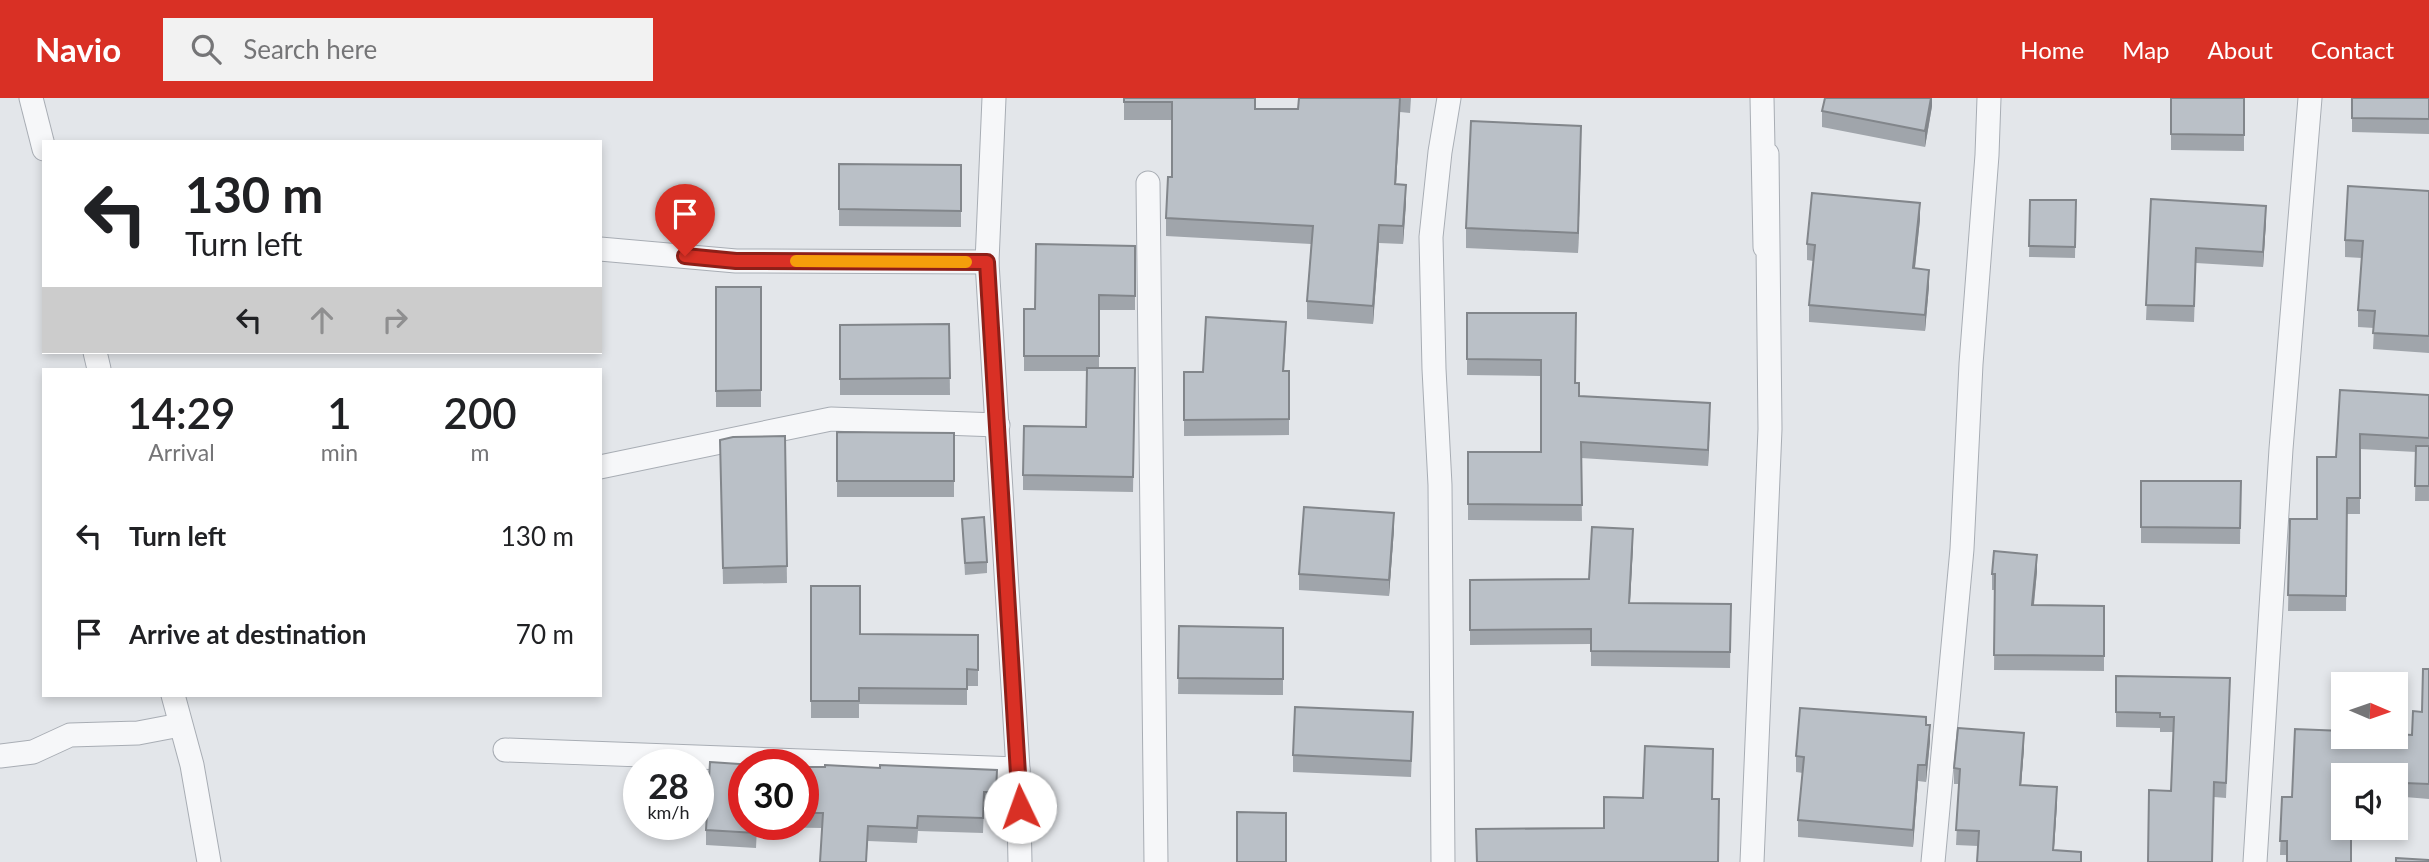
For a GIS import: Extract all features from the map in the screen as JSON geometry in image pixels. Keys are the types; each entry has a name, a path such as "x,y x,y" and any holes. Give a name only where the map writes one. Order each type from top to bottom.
{"street":[{"path":"32,98 42,140"},
{"path":"994,98 987,262 1018,769 1020,862"},
{"path":"1443,862 1440,485 1434,369 1432,237 1440,152 1449,98"},
{"path":"1752,862 1770,429 1768,154 1765,247 1762,98"},
{"path":"1933,862 1962,549 1989,98"},
{"path":"2255,862 2281,449 2310,98"},
{"path":"1148,183 1156,862"},
{"path":"602,249 736,261 987,262"},
{"path":"602,467 831,419 998,425"},
{"path":"173,697 191,765 209,862"},
{"path":"0,756 33,752 71,736 138,733 180,725"},
{"path":"505,750 1018,769"}],"building":[{"path":"1124,98 1255,98 1255,109 1298,109 1299,98 1400,98 1395,184 1406,185 1403,226 1379,225 1373,306 1307,301 1313,226 1166,218 1168,177 1172,177 1172,102 1124,102"},
{"path":"1825,98 1931,98 1925,131 1822,111"},
{"path":"2171,98 2244,98 2244,135 2171,134"},
{"path":"2352,98 2429,98 2429,119 2352,118"},
{"path":"1471,121 1581,126 1578,233 1466,228"},
{"path":"839,164 961,165 961,211 839,209"},
{"path":"2348,186 2429,191 2429,336 2373,333 2375,311 2358,310 2363,241 2345,240"},
{"path":"1812,193 1920,203 1913,268 1929,270 1925,315 1809,305 1815,245 1807,244"},
{"path":"2151,199 2266,206 2263,252 2196,248 2194,306 2146,305"},
{"path":"2030,200 2076,200 2075,247 2029,246"},
{"path":"1036,244 1135,246 1135,296 1099,295 1099,356 1024,356 1024,309 1035,309"},
{"path":"716,287 761,287 761,390 716,391"},
{"path":"1467,313 1576,313 1575,383 1579,383 1579,396 1710,403 1708,450 1581,442 1582,505 1468,504 1468,452 1541,452 1541,360 1467,359"},
{"path":"1206,317 1286,322 1283,371 1289,371 1289,419 1184,420 1184,372 1203,372"},
{"path":"949,324 950,378 840,379 840,325"},
{"path":"1087,368 1135,368 1133,477 1023,475 1024,426 1086,427"},
{"path":"2340,390 2429,395 2429,438 2360,434 2360,498 2347,498 2346,596 2288,595 2290,519 2317,519 2317,457 2336,457"},
{"path":"837,432 954,433 954,481 837,481"},
{"path":"785,436 787,566 723,568 720,440 733,437"},
{"path":"2416,446 2429,446 2429,486 2415,486"},
{"path":"2141,481 2241,481 2240,528 2141,527"},
{"path":"1304,507 1394,513 1389,580 1299,574"},
{"path":"984,517 987,562 965,563 962,519"},
{"path":"1592,527 1633,529 1629,603 1731,604 1730,652 1591,651 1591,629 1470,630 1470,580 1589,579"},
{"path":"1994,551 2037,555 2032,605 2104,606 2104,656 1994,655"},
{"path":"811,586 860,586 860,634 978,635 978,670 967,669 967,689 859,688 859,701 811,701"},
{"path":"1179,626 1283,628 1283,679 1178,678"},
{"path":"2423,669 2429,669 2429,784 2408,783 2408,763 2331,763 2331,840 2351,840 2351,862 2287,862 2287,841 2280,841 2282,797 2292,797 2295,729 2331,730 2331,749 2408,749 2408,735 2412,735 2413,711 2422,712"},
{"path":"2116,676 2230,678 2226,783 2214,782 2212,862 2148,862 2149,790 2171,791 2174,717 2160,717 2160,713 2116,712"},
{"path":"1295,707 1413,712 1411,761 1293,755"},
{"path":"1800,708 1926,717 1926,725 1930,725 1926,765 1918,765 1913,830 1798,820 1804,757 1796,756"},
{"path":"1958,728 2024,733 2020,785 2057,787 2053,850 2081,852 2081,862 1977,862 1979,831 1956,830 1960,769 1954,768"},
{"path":"1645,746 1713,749 1712,799 1719,799 1718,862 1477,862 1476,829 1604,828 1604,797 1643,798"},
{"path":"714,762 728,763 728,831 714,830"},
{"path":"880,765 997,770 996,792 984,792 983,818 918,816 917,828 868,826 866,862 820,862 823,813 819,813 819,767 880,768"},
{"path":"1237,812 1286,813 1286,862 1237,862"},
{"path":"2396,858 2429,860 2429,862 2396,862"}],"slow traffic":[{"path":"796,261 966,262"}],"route":[{"path":"685,256 736,261 987,262 1020,807"}]}
